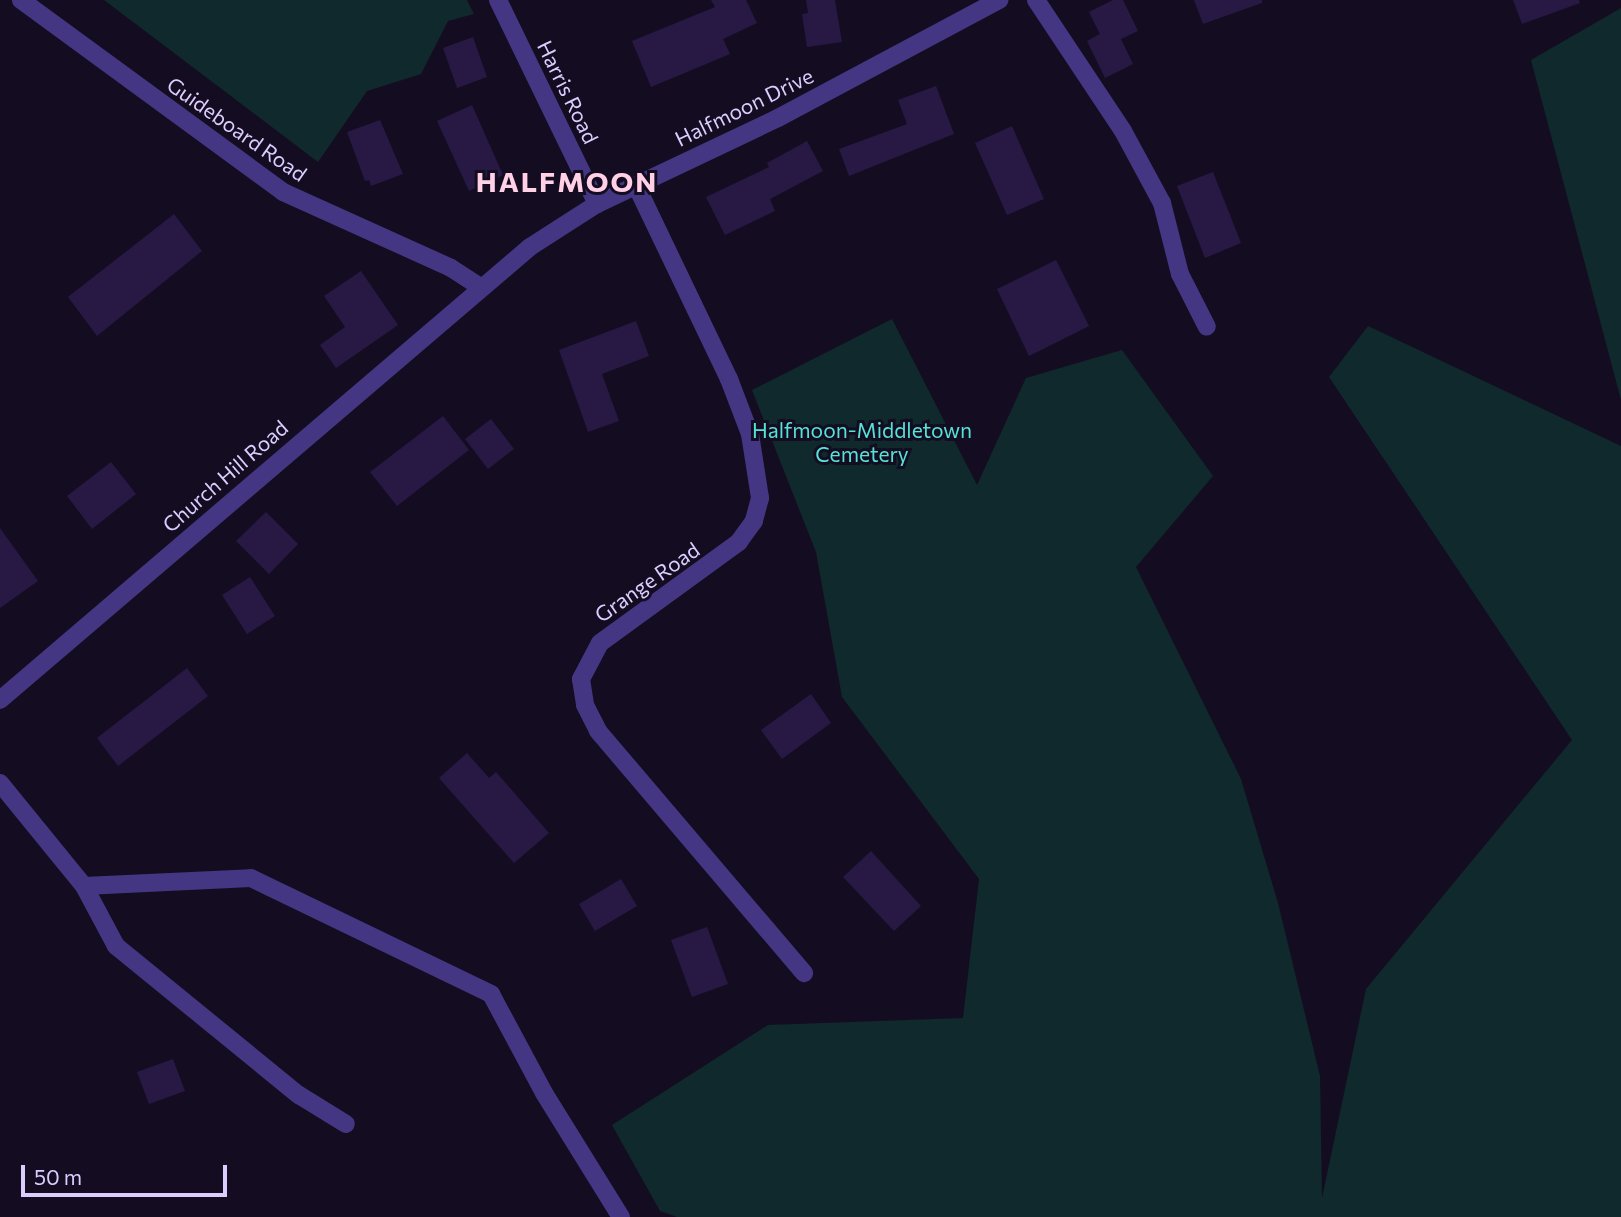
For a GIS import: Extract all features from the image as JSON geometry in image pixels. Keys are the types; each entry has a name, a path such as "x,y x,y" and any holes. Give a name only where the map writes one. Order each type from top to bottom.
{"street":[{"name":"Guideboard Road","path":"21,0 283,192 451,268 480,287"},
{"name":"Harris Road","path":"498,0 597,204"},
{"name":"Halfmoon Drive","path":"480,287 530,247 597,204 778,118 999,0"},
{"path":"1036,0 1123,131 1162,202 1180,274 1207,327"},
{"name":"Grange Road","path":"636,185 729,379 750,434 760,498 754,521 739,542 600,643 581,679 585,705 598,732 804,972"},
{"name":"Church Hill Road","path":"0,700 480,287"},
{"path":"0,783 84,886 116,946 299,1095 346,1124"},
{"path":"84,886 251,878 491,994 544,1093 621,1217"}],"green space":[{"path":"104,0 467,0 474,14 448,21 421,74 367,91 318,162"},
{"path":"1621,8 1621,400 1531,60"},
{"name":"Halfmoon-Middletown Cemetery","path":"892,319 977,485 1026,378 1122,350 1213,476 1136,567 1241,779 1278,903 1320,1076 1322,1198 1366,989 1572,740 1329,377 1368,326 1621,446 1621,1217 677,1217 660,1211 612,1125 768,1025 963,1018 979,879 842,697 816,552 752,390"}],"building":[{"path":"711,0 746,0 757,23 723,39 730,54 651,87 632,41 715,7"},
{"path":"806,0 835,0 842,42 807,47 802,14 808,13"},
{"path":"1113,0 1123,0 1138,31 1121,39 1133,64 1105,78 1087,41 1100,34 1089,12"},
{"path":"1194,0 1262,0 1262,3 1203,24"},
{"path":"1513,0 1579,0 1580,3 1522,24"},
{"path":"473,37 487,77 457,88 443,48"},
{"path":"936,86 954,134 849,176 839,149 907,124 898,100"},
{"path":"472,105 503,175 469,191 437,121"},
{"path":"380,120 403,174 371,186 369,180 365,181 347,132"},
{"path":"1012,126 1044,199 1007,215 975,143"},
{"path":"807,141 823,171 770,199 775,211 725,235 706,197 769,167 767,163"},
{"path":"1213,172 1241,243 1205,258 1177,186"},
{"path":"174,214 202,251 97,336 68,297"},
{"path":"1056,260 1089,326 1029,356 997,289"},
{"path":"361,271 398,325 336,368 320,345 345,327 324,296"},
{"path":"636,321 649,356 602,374 619,421 588,432 559,350"},
{"path":"443,416 469,450 397,506 370,472"},
{"path":"491,419 514,449 488,469 465,439"},
{"path":"111,462 136,494 92,529 67,496"},
{"path":"266,512 298,544 269,574 236,541"},
{"path":"0,528 38,581 0,608"},
{"path":"250,577 275,616 247,634 222,595"},
{"path":"187,668 208,696 118,766 97,738"},
{"path":"811,694 831,723 782,759 761,730"},
{"path":"467,753 489,778 496,772 549,833 514,863 439,778"},
{"path":"871,851 921,906 894,931 843,877"},
{"path":"621,879 637,906 595,931 579,904"},
{"path":"707,927 728,984 692,997 671,940"},
{"path":"173,1059 185,1091 149,1104 137,1072"}],"district":[{"name":"HALFMOON","path":"567,181"}]}
